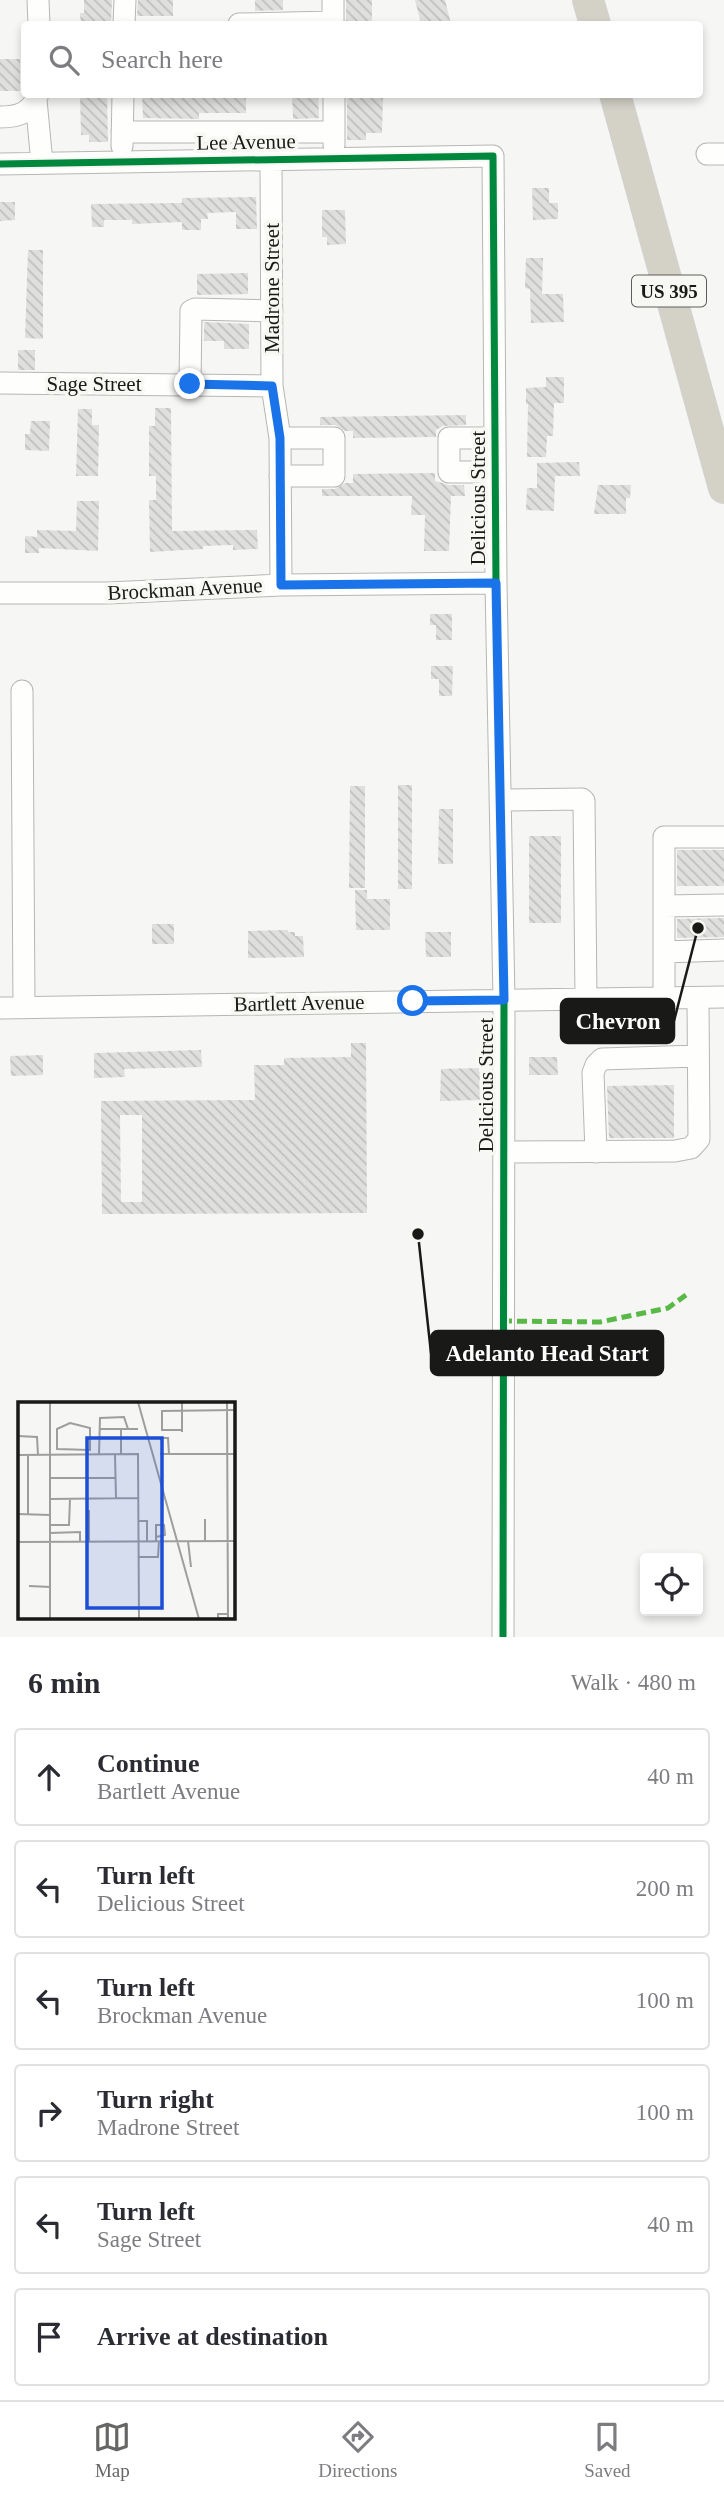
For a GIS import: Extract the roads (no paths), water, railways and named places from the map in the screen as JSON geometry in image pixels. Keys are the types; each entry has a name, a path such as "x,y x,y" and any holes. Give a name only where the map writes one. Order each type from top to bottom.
{"highway":[{"path":"589,0 594,21"},
{"name":"US 395","path":"616,98 724,488"}],"street":[{"path":"38,0 38,21"},
{"path":"124,21 125,0"},
{"path":"333,0 333,21"},
{"path":"0,117 13,117 27,112 36,98"},
{"path":"37,98 42,163"},
{"path":"122,162 123,98"},
{"path":"334,98 334,158"},
{"path":"122,132 334,132"},
{"name":"Lee Avenue","path":"0,164 493,156"},
{"name":"Delicious Street","path":"493,156 496,583 504,1000 503,1637"},
{"name":"Madrone Street","path":"271,160 272,386 280,438 281,585"},
{"path":"190,384 191,311 272,311"},
{"name":"Sage Street","path":"0,383 272,386"},
{"path":"280,438 334,438 334,476 280,476"},
{"path":"495,438 449,438 449,472 495,472"},
{"name":"Brockman Avenue","path":"0,593 108,593 281,585 496,583"},
{"path":"22,691 24,1008"},
{"path":"500,800 584,801 586,999"},
{"path":"664,998 664,837 724,837"},
{"path":"664,906 724,905"},
{"path":"664,952 724,950"},
{"name":"Bartlett Avenue","path":"0,1008 724,997"},
{"path":"503,1152 675,1151 691,1148 699,1139 698,998"},
{"path":"596,1152 593,1073 602,1059 698,1056"}],"place":[{"name":"Chevron","path":"698,928"},
{"name":"Adelanto Head Start","path":"418,1234"}]}
